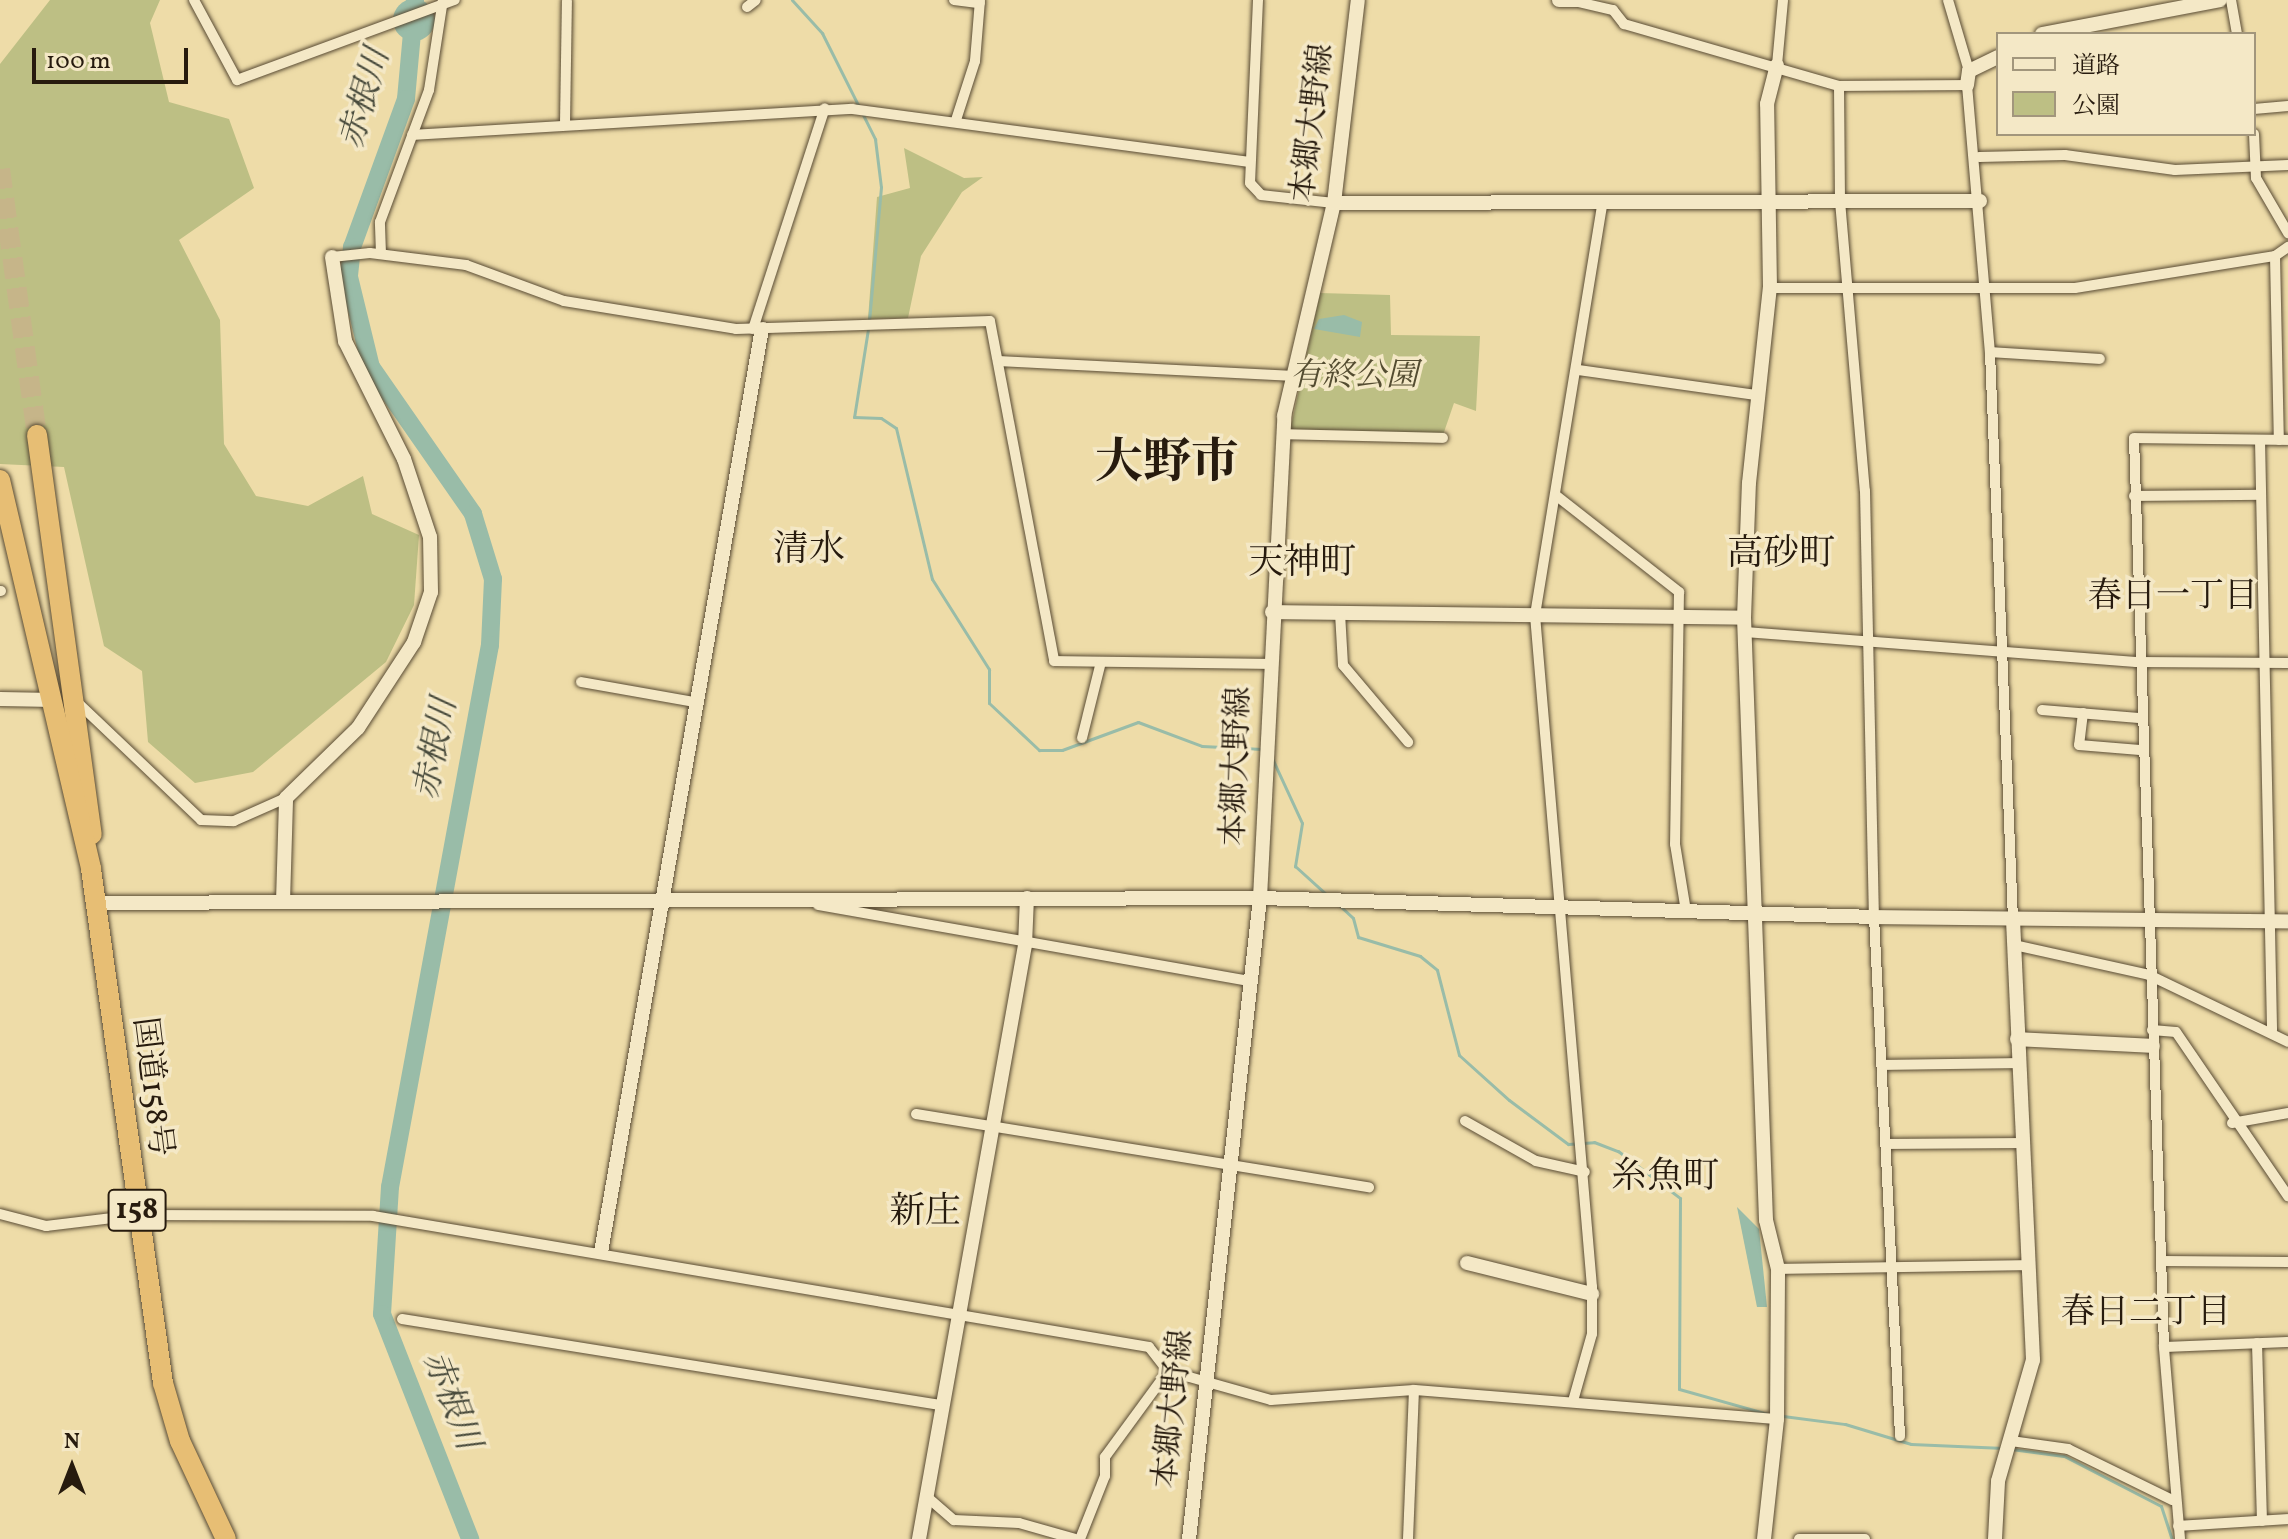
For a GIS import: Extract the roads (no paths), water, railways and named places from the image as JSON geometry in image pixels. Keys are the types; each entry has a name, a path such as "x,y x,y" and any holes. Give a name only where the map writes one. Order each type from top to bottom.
{"highway":[{"name":"国道158号","path":"37,435 64,700 97,903 137,1215 163,1383 180,1441 226,1539"},
{"name":"国道158号","path":"0,480 64,700"}],"street":[{"path":"194,0 237,80 391,20 455,0"},
{"path":"954,0 980,2 975,61 956,120"},
{"path":"1258,0 1248,162 1261,195 1334,203 1980,201"},
{"name":"本郷大野線","path":"1189,1539 1260,898 1282,434 1290,376 1334,203 1358,0"},
{"path":"1559,0 1578,1 1613,10 1624,24 1777,65 1839,86 1968,78 1996,58"},
{"path":"1764,1539 1777,1419 1778,1269 1766,1220 1758,914 1745,625 1756,395 1770,288 1767,104 1777,65 1783,0"},
{"path":"1948,0 1968,78 1979,157 2033,1360 1998,1481 1995,1539"},
{"path":"2052,32 2220,0"},
{"path":"2231,0 2237,32"},
{"path":"565,124 567,1"},
{"path":"376,254 380,222 429,90 440,3"},
{"path":"1839,86 1840,201 1871,641 1874,917 1900,1436"},
{"path":"2256,109 2288,106"},
{"path":"412,135 825,108 956,120 1248,162"},
{"path":"601,1252 758,329 825,108"},
{"path":"2254,136 2256,168 2267,206 2288,233"},
{"path":"1979,157 2065,155 2175,170 2288,165"},
{"path":"1573,1401 1592,1334 1592,1294 1585,1172 1556,906 1535,615 1558,497 1603,202"},
{"path":"1770,288 2075,288 2275,256 2288,247"},
{"path":"0,699 64,700 201,820 234,821 286,798 358,728 418,634 431,592 430,537 404,459 345,341 335,257 376,254 466,265 608,311 758,329 990,321 1046,605 1047,652 1054,661 1270,664"},
{"path":"2180,1539 2172,1500 2164,1347 2136,662 2134,438 2284,440 2275,256"},
{"path":"1990,352 2100,359"},
{"path":"998,361 1290,376"},
{"path":"1578,370 1756,395"},
{"path":"1282,434 1443,438"},
{"path":"2260,440 2272,1030"},
{"path":"2134,496 2261,495"},
{"path":"1558,497 1679,592 1674,829 1686,911"},
{"path":"1272,612 1679,617 1871,641 2136,662 2288,663"},
{"path":"1340,613 1343,665 1408,742"},
{"path":"1082,738 1101,662"},
{"path":"581,682 694,702"},
{"path":"2042,710 2139,718"},
{"path":"2083,713 2079,745 2140,750"},
{"path":"283,902 286,798"},
{"path":"97,903 662,898 1260,898 1874,917 2288,921"},
{"path":"919,1539 956,1309 1025,945 1027,898"},
{"path":"797,900 1025,945 1251,981"},
{"path":"2014,945 2149,975 2272,1030 2288,1042"},
{"path":"2152,1030 2176,1032 2232,1123 2288,1196"},
{"path":"2017,1039 2153,1046"},
{"path":"1883,1065 2018,1063"},
{"path":"2232,1123 2288,1113"},
{"path":"916,1114 1369,1187"},
{"path":"1465,1121 1536,1161 1585,1172"},
{"path":"1887,1144 2021,1143"},
{"path":"0,1214 46,1226 137,1215 373,1216 956,1309 1149,1347 1168,1371 1207,1382 1308,1401 1414,1390 1777,1419"},
{"path":"2162,1261 2288,1262"},
{"path":"1467,1263 1592,1294"},
{"path":"1778,1269 2030,1265"},
{"path":"402,1319 940,1405"},
{"path":"2164,1347 2288,1342"},
{"path":"2257,1343 2262,1521"},
{"path":"926,1496 954,1520 1019,1523 1077,1539 1105,1476 1105,1457 1168,1371"},
{"path":"1408,1539 1414,1390"},
{"path":"2011,1441 2068,1449 2172,1500"},
{"path":"2178,1526 2288,1519"},
{"path":"1799,1539 1865,1539"}],"waterway":[{"name":"赤根川","path":"415,0 406,99 352,247 349,277 371,367 473,514 493,579 490,645 390,1187 382,1314 470,1539"},
{"path":"792,0 822,33 875,139 881,187 869,322"},
{"path":"868,329 854,417 881,418 896,428 932,579 989,669 989,703 1039,750 1062,750 1138,722 1202,746 1262,749"},
{"path":"1271,756 1302,823 1295,866 1327,895"},
{"path":"1339,905 1353,918 1358,937 1420,956 1437,970 1459,1055 1509,1100 1568,1144 1594,1142 1618,1151 1680,1198 1679,1389 1768,1414"},
{"path":"1783,1416 1845,1424 1911,1444 2004,1448"},
{"path":"2011,1449 2064,1456 2161,1506 2172,1539"}],"tunnel":[{"path":"0,169 37,435"}],"district":[{"name":"大野市","path":"1167,465"},
{"name":"清水","path":"809,552"},
{"name":"高砂町","path":"1781,556"},
{"name":"天神町","path":"1302,565"},
{"name":"春日一丁目","path":"2173,598"},
{"name":"糸魚町","path":"1665,1179"},
{"name":"新庄","path":"925,1214"},
{"name":"春日二丁目","path":"2146,1314"}],"park label":[{"name":"有終公園","path":"1354,377"}]}
